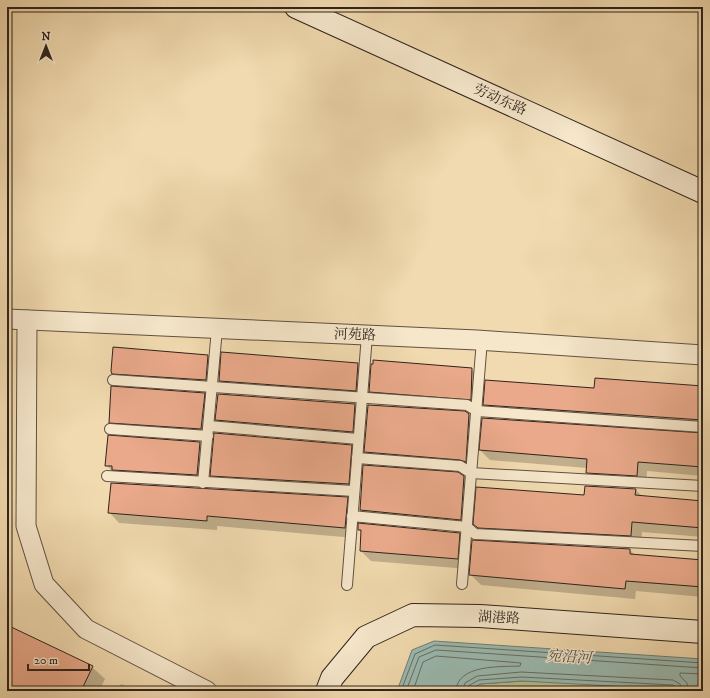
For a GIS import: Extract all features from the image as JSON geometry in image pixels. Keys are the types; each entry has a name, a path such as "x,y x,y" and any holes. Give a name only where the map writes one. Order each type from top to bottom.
{"street":[{"name":"劳动东路","path":"296,7 703,192"},
{"name":"河苑路","path":"7,319 482,340 703,355"},
{"path":"28,320 26,526 44,584 86,629 207,691"},
{"name":"湖港路","path":"327,691 332,678 366,637 413,615 480,616 703,632"}],"lane":[{"path":"203,483 218,329"},
{"path":"347,585 366,335"},
{"path":"462,584 482,340"},
{"path":"113,380 467,405 477,411 703,427"},
{"path":"209,426 358,439"},
{"path":"110,429 208,436"},
{"path":"357,458 460,466 471,473 703,486"},
{"path":"107,476 354,491"},
{"path":"352,516 467,527 475,534 703,546"}],"green space":[{"path":"522,681 703,683 703,691 468,691 480,684"}],"water":[{"name":"宛沿河","path":"434,641 703,659 703,691 522,681 480,684 468,691 397,691 412,650"}],"building":[{"path":"113,347 208,355 206,380 112,374"},
{"path":"221,352 358,363 356,391 219,381"},
{"path":"373,360 472,368 471,400 369,392 371,364 373,364"},
{"path":"595,378 703,386 703,420 483,405 485,380 594,388"},
{"path":"111,386 205,393 201,429 109,423"},
{"path":"218,394 355,404 353,432 215,420"},
{"path":"368,405 465,411 469,414 466,462 460,460 364,452"},
{"path":"482,418 703,433 703,467 638,462 637,476 586,473 587,459 479,450"},
{"path":"214,433 352,445 349,484 210,476"},
{"path":"108,435 200,442 197,475 112,470 112,466 105,466"},
{"path":"363,465 458,472 464,476 461,520 360,510"},
{"path":"111,483 348,497 345,528 207,516 207,521 108,513"},
{"path":"585,486 636,489 635,495 703,501 703,528 632,522 631,536 478,528 473,524 476,487 584,495"},
{"path":"358,523 460,533 458,559 360,551 361,530 358,530"},
{"path":"472,540 630,549 630,554 703,560 703,587 626,581 625,589 469,575"},
{"path":"7,625 93,666 81,691 7,691"}]}
